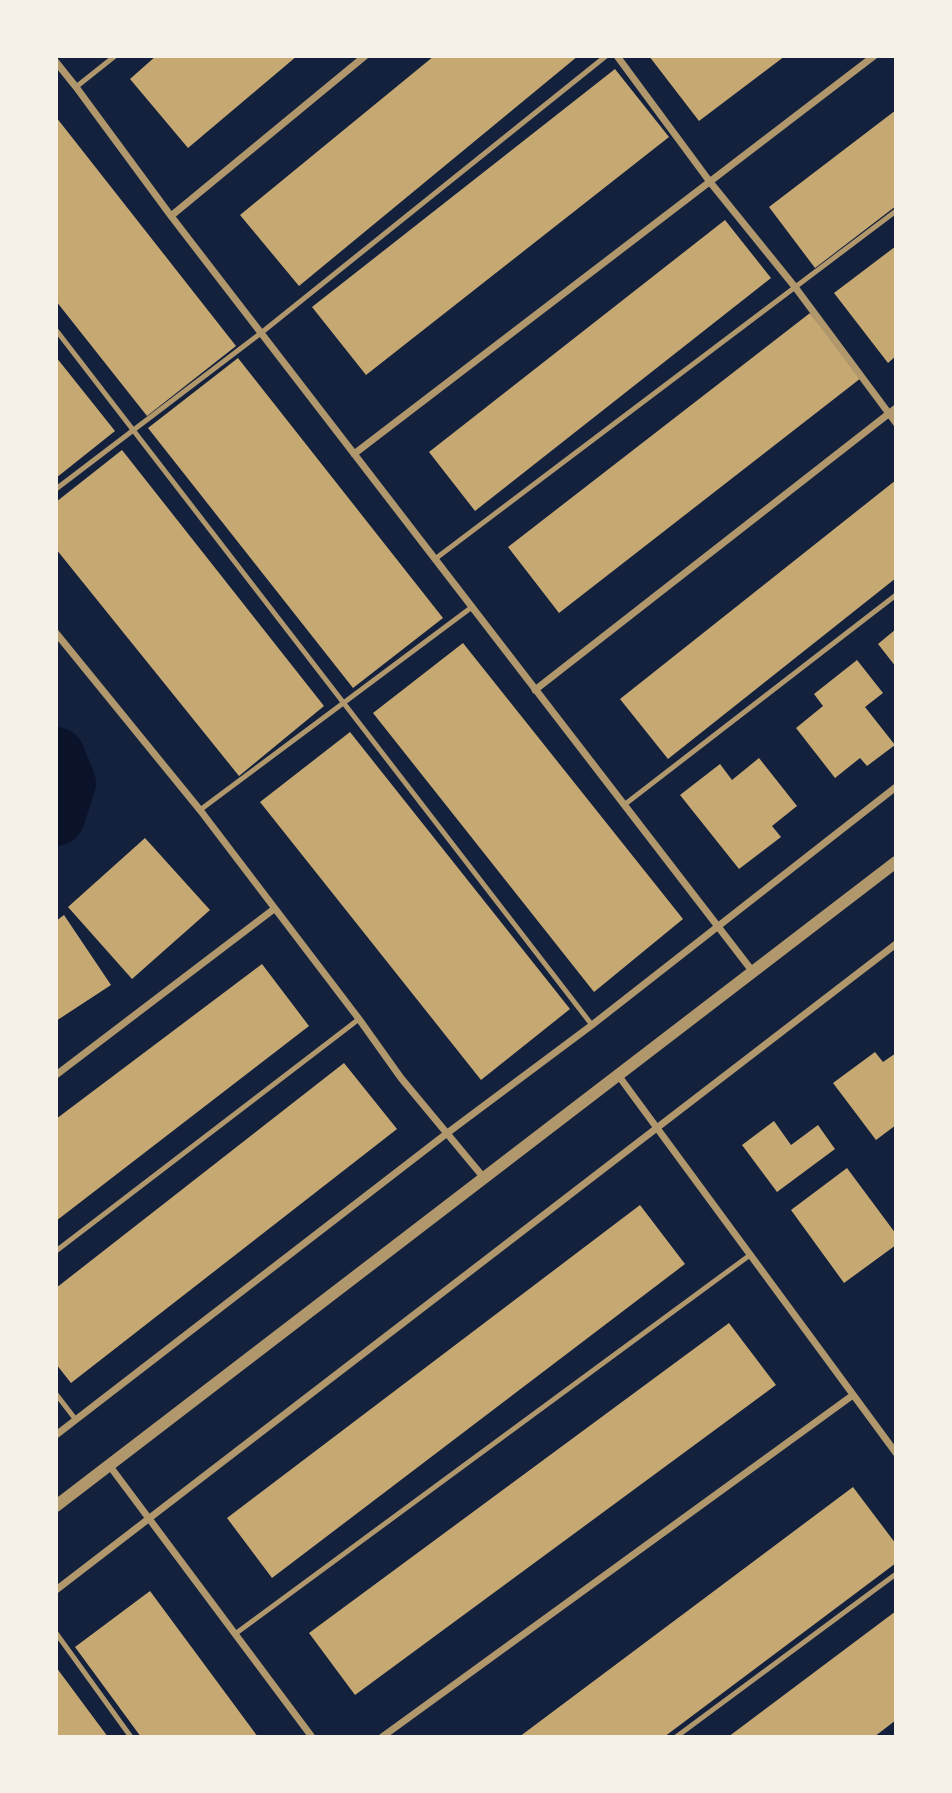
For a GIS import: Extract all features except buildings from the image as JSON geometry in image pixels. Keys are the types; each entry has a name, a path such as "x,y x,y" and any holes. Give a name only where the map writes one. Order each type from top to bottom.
{"street":[{"path":"171,216 365,56"},
{"path":"617,56 896,423"},
{"path":"354,454 874,56"},
{"path":"56,62 171,216 753,972"},
{"path":"535,690 896,408"},
{"path":"56,633 200,810 401,1077 484,1178"},
{"path":"56,1435 446,1134 592,1025 896,787"},
{"path":"56,1506 896,862"},
{"path":"56,1075 274,909"},
{"path":"56,1590 896,944"},
{"path":"618,1075 896,1453"},
{"path":"382,1737 853,1395"},
{"path":"109,1465 312,1737"}],"lane":[{"path":"76,87 115,56"},
{"path":"56,489 261,333 606,56"},
{"path":"435,559 896,211"},
{"path":"56,330 592,1025"},
{"path":"624,805 896,595"},
{"path":"200,810 472,607"},
{"path":"56,1251 359,1019"},
{"path":"235,1634 750,1255"},
{"path":"56,1394 76,1420"},
{"path":"676,1737 896,1574"},
{"path":"56,1633 131,1737"}],"waterway":[{"path":"56,756 67,783 56,817"}]}
